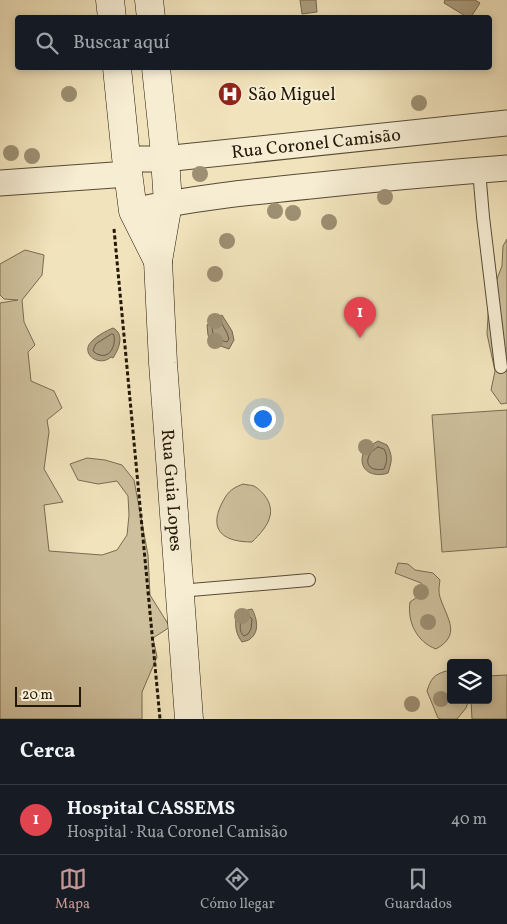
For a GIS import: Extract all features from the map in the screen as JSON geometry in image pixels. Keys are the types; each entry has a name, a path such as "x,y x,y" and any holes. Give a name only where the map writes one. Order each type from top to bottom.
{"main road":[{"path":"110,0 112,15"},
{"path":"149,0 151,15"},
{"name":"Rua Guia Lopes","path":"117,70 130,184 158,261"},
{"name":"Rua Guia Lopes","path":"156,70 168,203 158,261 162,364 189,719"}],"street":[{"name":"Rua Coronel Camisão","path":"130,184 135,159 164,159 507,124"},
{"name":"Rua Coronel Camisão","path":"0,183 130,184 168,203 224,194 507,168"}],"lane":[{"path":"480,170 483,217 501,367"},
{"path":"179,591 309,580"}],"path":[{"path":"130,184 113,232 160,719"}],"shaded area":[{"path":"507,239 507,403 501,404 491,390 495,371 487,334 489,299 502,266 503,246"},
{"path":"25,250 44,255 42,275 22,300 24,322 35,345 28,352 31,381 54,391 62,408 47,420 49,432 44,469 63,502 44,505 49,551 102,555 117,550 127,535 128,496 117,481 98,484 78,480 70,464 87,458 105,460 122,465 134,480 148,555 150,595 170,627 153,638 157,657 142,692 142,719 0,719 0,303 18,300 4,299 0,295 0,264"},
{"path":"507,410 507,547 442,552 432,415"},
{"path":"243,484 254,486 264,495 269,503 271,512 263,530 252,542 228,538 222,534 217,523 225,497 229,492"},
{"path":"398,563 408,564 415,570 433,573 440,580 439,595 449,621 450,633 444,644 436,649 429,646 419,636 410,617 410,602 427,590 421,583 395,573"},
{"path":"447,671 447,704 468,704 457,719 438,718 427,691 433,678"},
{"path":"507,675 507,719 472,719 471,704 492,704 492,676"}],"water":[{"path":"300,0 316,0 317,12 302,14"},
{"path":"445,0 475,0 480,3 472,15 464,15 444,3"},
{"path":"222,315 232,331 234,340 229,349 212,343 208,335 207,325 214,318"},
{"path":"113,328 119,334 120,342 113,358 101,361 92,358 88,350 92,341"},
{"path":"378,441 387,445 391,462 388,473 377,475 365,469 362,460 365,450"},
{"path":"252,609 256,621 255,633 249,640 242,642 236,630 236,616 243,611"}],"place":[{"name":"São Miguel","path":"230,94"},
{"name":"Hospital CASSEMS","path":"360,338"}]}
